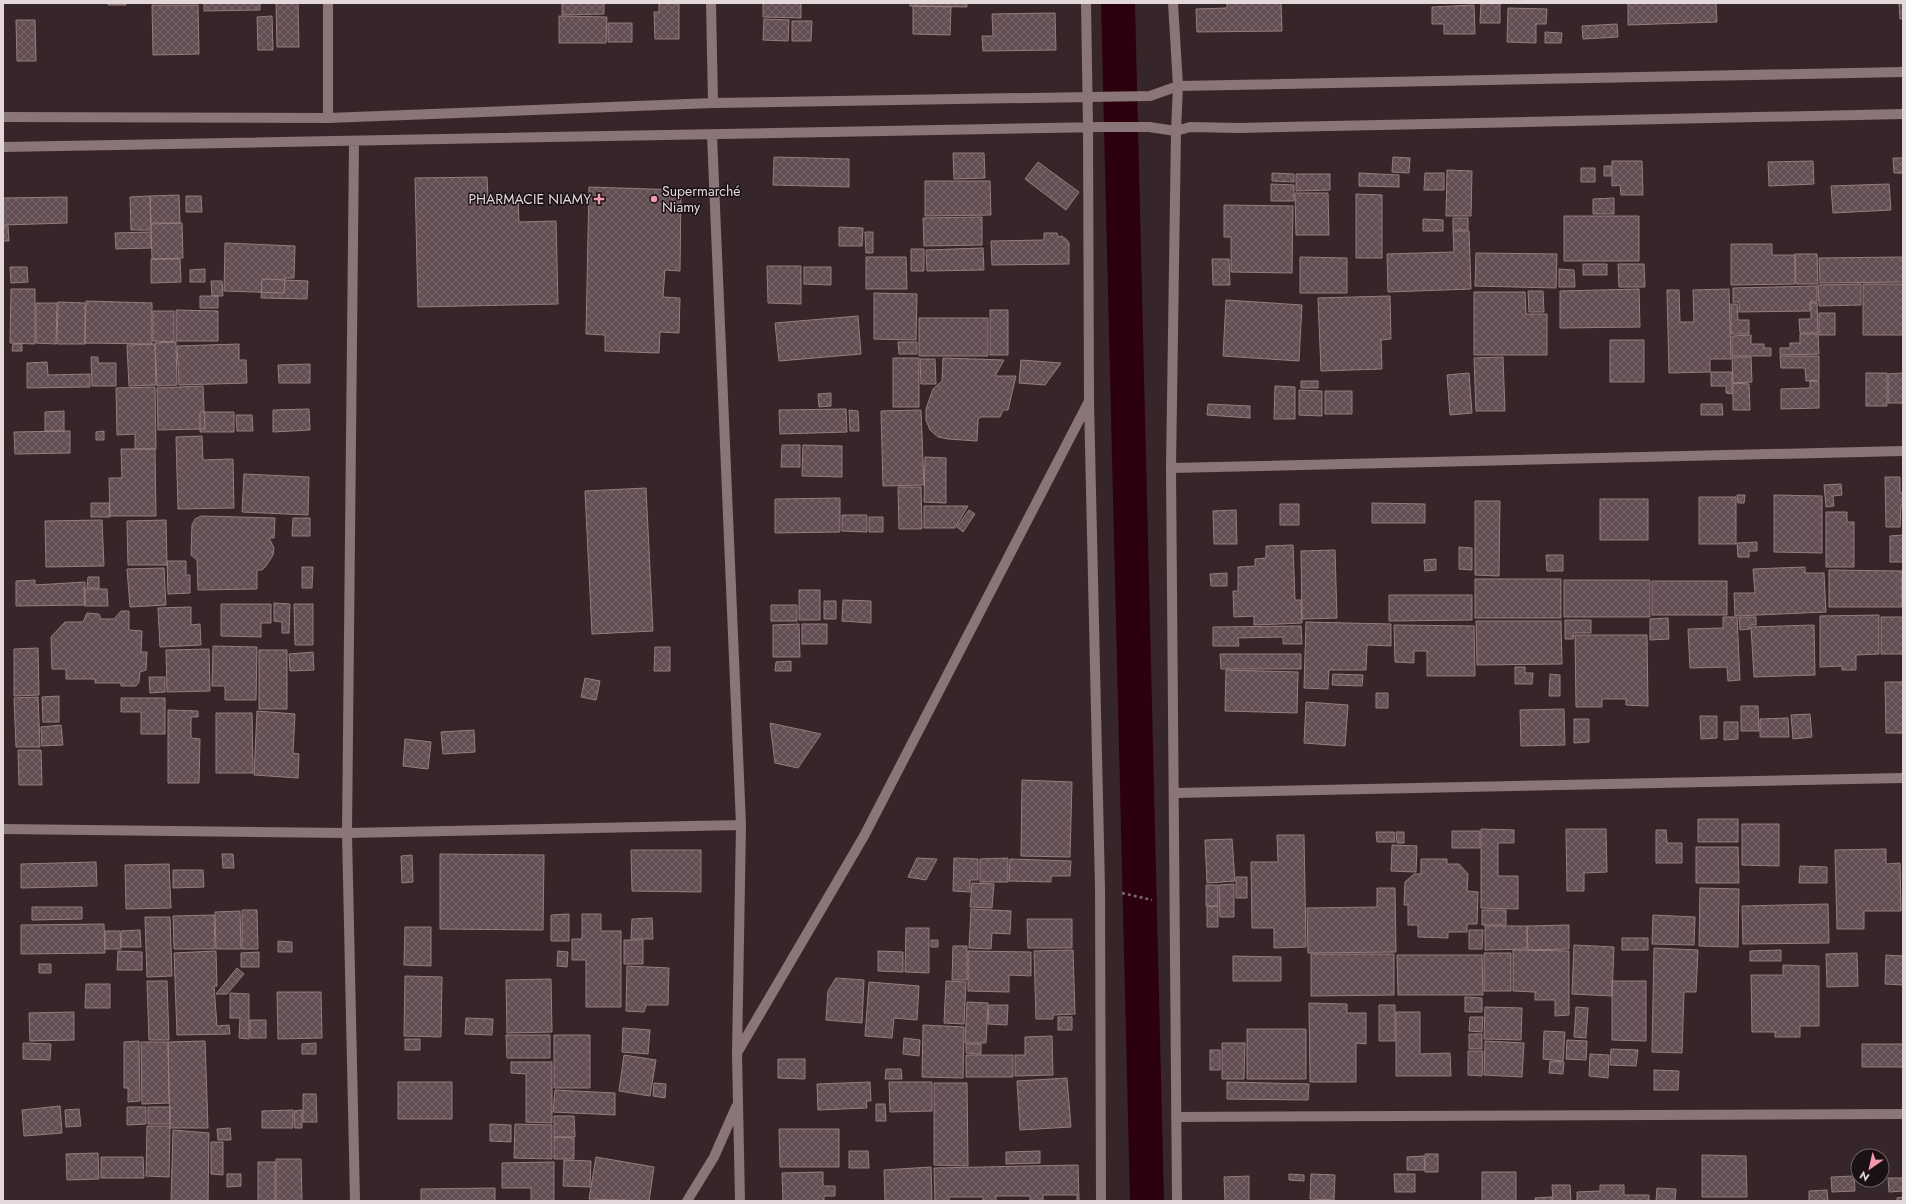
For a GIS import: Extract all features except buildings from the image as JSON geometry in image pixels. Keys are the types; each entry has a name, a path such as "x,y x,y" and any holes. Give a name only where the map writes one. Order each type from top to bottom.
{"street":[{"path":"328,3 328,118"},
{"path":"711,3 713,103"},
{"path":"1086,3 1088,96 1089,402 1100,887 1101,1201"},
{"path":"1174,3 1178,86 1171,468 1175,793 1177,1201"},
{"path":"3,117 328,118 713,103 1150,96 1178,86 1903,72"},
{"path":"3,147 354,142 1088,127 1149,127 1176,131 1190,127 1239,128 1903,114"},
{"path":"712,135 741,825 737,1054 740,1201"},
{"path":"354,142 347,833 355,1201"},
{"path":"737,1054 864,836 1089,402"},
{"path":"1171,468 1903,451"},
{"path":"1175,793 1903,778"},
{"path":"3,829 347,833 741,825"},
{"path":"687,1201 714,1157 738,1104"},
{"path":"1176,1117 1903,1114"}],"path":[{"path":"1128,894 1155,901"}],"waterway":[{"path":"1118,3 1147,1201"}],"place":[{"name":"PHARMACIE NIAMY","path":"599,199"},
{"name":"Supermarché Niamy","path":"654,199"}]}
